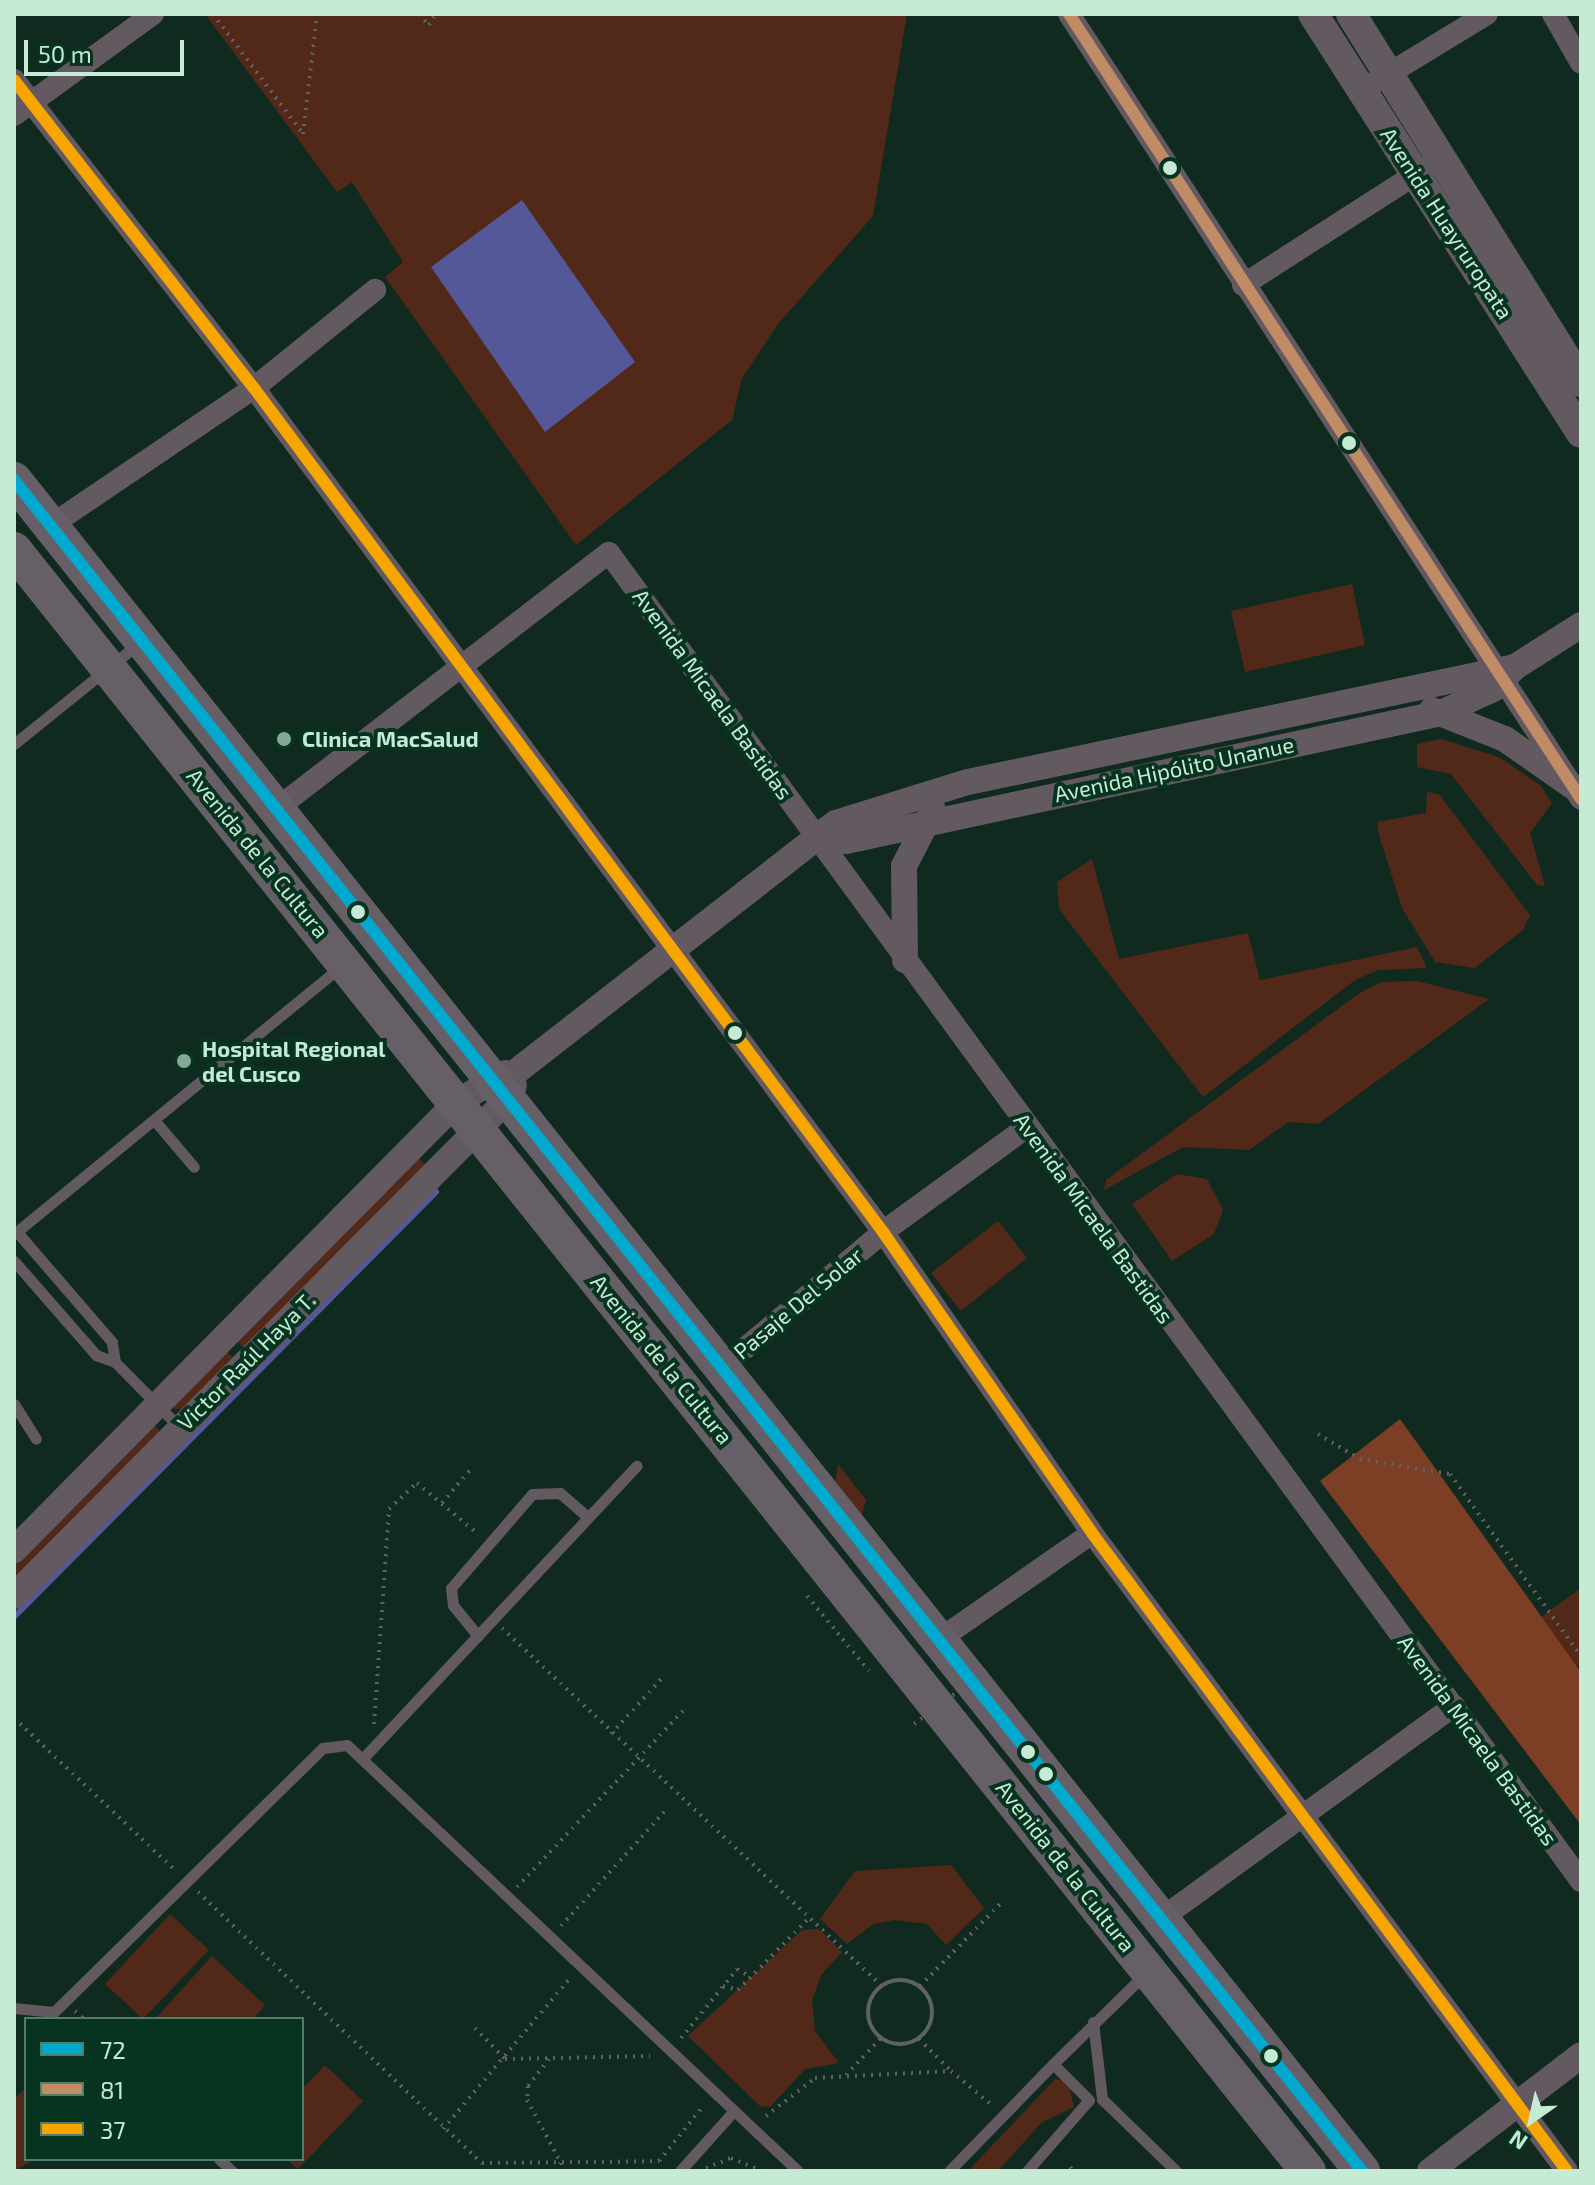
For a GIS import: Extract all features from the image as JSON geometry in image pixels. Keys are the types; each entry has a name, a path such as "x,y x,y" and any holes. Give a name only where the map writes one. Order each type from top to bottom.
{"highway":[{"name":"Avenida de la Cultura","path":"14,480 507,1080 724,1366 1362,2171"},
{"name":"Avenida de la Cultura","path":"17,560 109,668 468,1115 1308,2171"}],"main road":[{"name":"Avenida Huayruropata","path":"1313,14 1362,90 1429,166 1581,382"},
{"name":"Avenida Huayruropata","path":"1351,14 1389,73 1429,166 1581,433"}],"street":[{"path":"22,109 153,14"},
{"path":"1069,14 1243,285 1505,673 1576,792"},
{"path":"1362,90 1487,14"},
{"path":"1553,14 1581,63"},
{"path":"14,80 22,109 254,388 883,1232 1092,1533 1305,1814 1567,2171"},
{"path":"1243,285 1429,166"},
{"path":"50,526 254,388 375,290"},
{"name":"Avenida Micaela Bastidas","path":"460,668 609,553 1581,1881"},
{"name":"Avenida Hipólito Unanue","path":"821,840 1441,713 1581,625"},
{"path":"280,806 460,668"},
{"name":"Avenida Hipólito Unanue","path":"468,1115 507,1080 673,950 821,840 836,823 948,786 1505,673"},
{"path":"1393,696 1516,745 1576,792"},
{"path":"905,960 901,879 927,820 948,786"},
{"name":"Victor Raúl Haya T.","path":"14,1550 157,1405 468,1115"},
{"name":"Victor Raúl Haya T.","path":"14,1596 180,1428 468,1115"},
{"name":"Pasaje Del Solar","path":"724,1366 883,1232 1027,1127"},
{"path":"940,1639 1092,1533"},
{"path":"1162,1918 1454,1706"},
{"path":"1430,2171 1581,2055"}],"lane":[{"path":"14,744 143,640"},
{"path":"115,1362 112,1342 16,1233 346,963"},
{"path":"155,1121 194,1167"},
{"path":"14,1261 96,1355 115,1362 180,1428"},
{"path":"14,1404 36,1439"},
{"path":"366,1755 636,1466"},
{"path":"478,1636 453,1605 451,1588 488,1543 540,1490 560,1493 588,1517"},
{"path":"14,2008 58,2015 323,1748 347,1745 366,1755 511,1905 798,2171"},
{"path":"949,2171 1093,2022 1149,1971"},
{"path":"1027,2171 1095,2100 1093,2022"},
{"path":"1053,2064 1176,2171"},
{"path":"680,2171 733,2112"}],"path":[{"path":"213,14 303,134 317,14"},
{"path":"419,14 429,25 435,14"},
{"path":"1318,1434 1360,1459 1450,1474 1581,1656"},
{"path":"442,1503 470,1470"},
{"path":"373,1728 385,1517 413,1483 442,1503 488,1543"},
{"path":"503,1629 636,1760 882,1986"},
{"path":"914,1724 987,1670"},
{"path":"611,1734 662,1678"},
{"path":"510,1895 683,1711"},
{"path":"14,1718 185,1879"},
{"path":"552,1936 664,1812"},
{"path":"197,1891 482,2163 659,2161 706,2107 694,2096"},
{"path":"920,1986 1001,1903"},
{"path":"723,1986 738,1990 810,1917"},
{"path":"681,2038 737,1969 751,1977"},
{"path":"443,2129 570,1978"},
{"path":"901,1980 920,1986 932,2013 919,2039 900,2045 881,2038 868,2011 882,1986 901,1980"},
{"path":"475,2028 505,2059 647,2053 659,2064"},
{"path":"844,2077 881,2038"},
{"path":"919,2039 951,2071 1004,2115"},
{"path":"549,2059 528,2086 527,2100 561,2163"},
{"path":"768,2118 807,2081 951,2071"},
{"path":"702,2171 731,2158 761,2171"},
{"path":"557,2171 561,2163"}],"shaded area":[{"path":"205,14 907,14 873,216 778,324 742,378 732,420 576,545 385,277 403,262 352,182 337,192"},
{"path":"1352,584 1365,645 1245,672 1231,611"},
{"path":"1441,739 1499,757 1540,785 1552,803 1530,833 1545,886 1537,885 1451,774 1417,767 1417,744"},
{"path":"1427,792 1439,794 1530,915 1523,930 1475,968 1435,962 1402,908 1379,835 1377,822 1426,813"},
{"path":"1092,859 1119,959 1248,933 1260,980 1417,947 1427,968 1378,970 1355,980 1203,1097 1059,909 1057,882"},
{"path":"1417,981 1489,999 1318,1124 1288,1122 1249,1150 1183,1147 1104,1190 1106,1180 1358,994 1381,982"},
{"path":"415,1155 425,1165 245,1349 233,1337"},
{"path":"1177,1174 1207,1179 1223,1210 1214,1234 1172,1261 1132,1204"},
{"path":"998,1221 1027,1258 961,1311 931,1273"},
{"path":"222,1348 235,1359 186,1409 174,1409 173,1396"},
{"path":"1400,1419 1581,1672 1581,1825 1320,1481"},
{"path":"150,1421 161,1432 14,1583 14,1561"},
{"path":"838,1464 866,1500 861,1519 835,1485"},
{"path":"1581,1588 1581,1663 1577,1666 1541,1617"},
{"path":"951,1865 984,1908 946,1945 927,1924 895,1920 873,1924 847,1944 820,1919 855,1871"},
{"path":"170,1914 209,1950 145,2017 141,2017 105,1984"},
{"path":"819,1929 842,1952 821,1975 812,2001 815,2031 839,2063 805,2069 770,2107 760,2106 688,2036 802,1930"},
{"path":"212,1956 265,2005 255,2017 157,2017"},
{"path":"325,2065 363,2101 298,2169 289,2161 304,2161 304,2087"},
{"path":"1055,2079 1068,2082 1074,2107 1041,2123 998,2171 968,2171"},
{"path":"24,2089 24,2161 32,2161 14,2171 14,2100"}],"water":[{"path":"522,200 635,362 545,432 431,267"}],"waterway":[{"path":"14,1617 436,1192"}],"transit line":[{"name":"81","path":"1069,14 1581,799"},
{"name":"37","path":"14,80 254,388 883,1232 1092,1533 1567,2171"},
{"name":"72","path":"14,480 1362,2171"}],"place":[{"name":"Clinica MacSalud","path":"284,739"},
{"name":"Hospital Regional del Cusco","path":"184,1061"}]}
